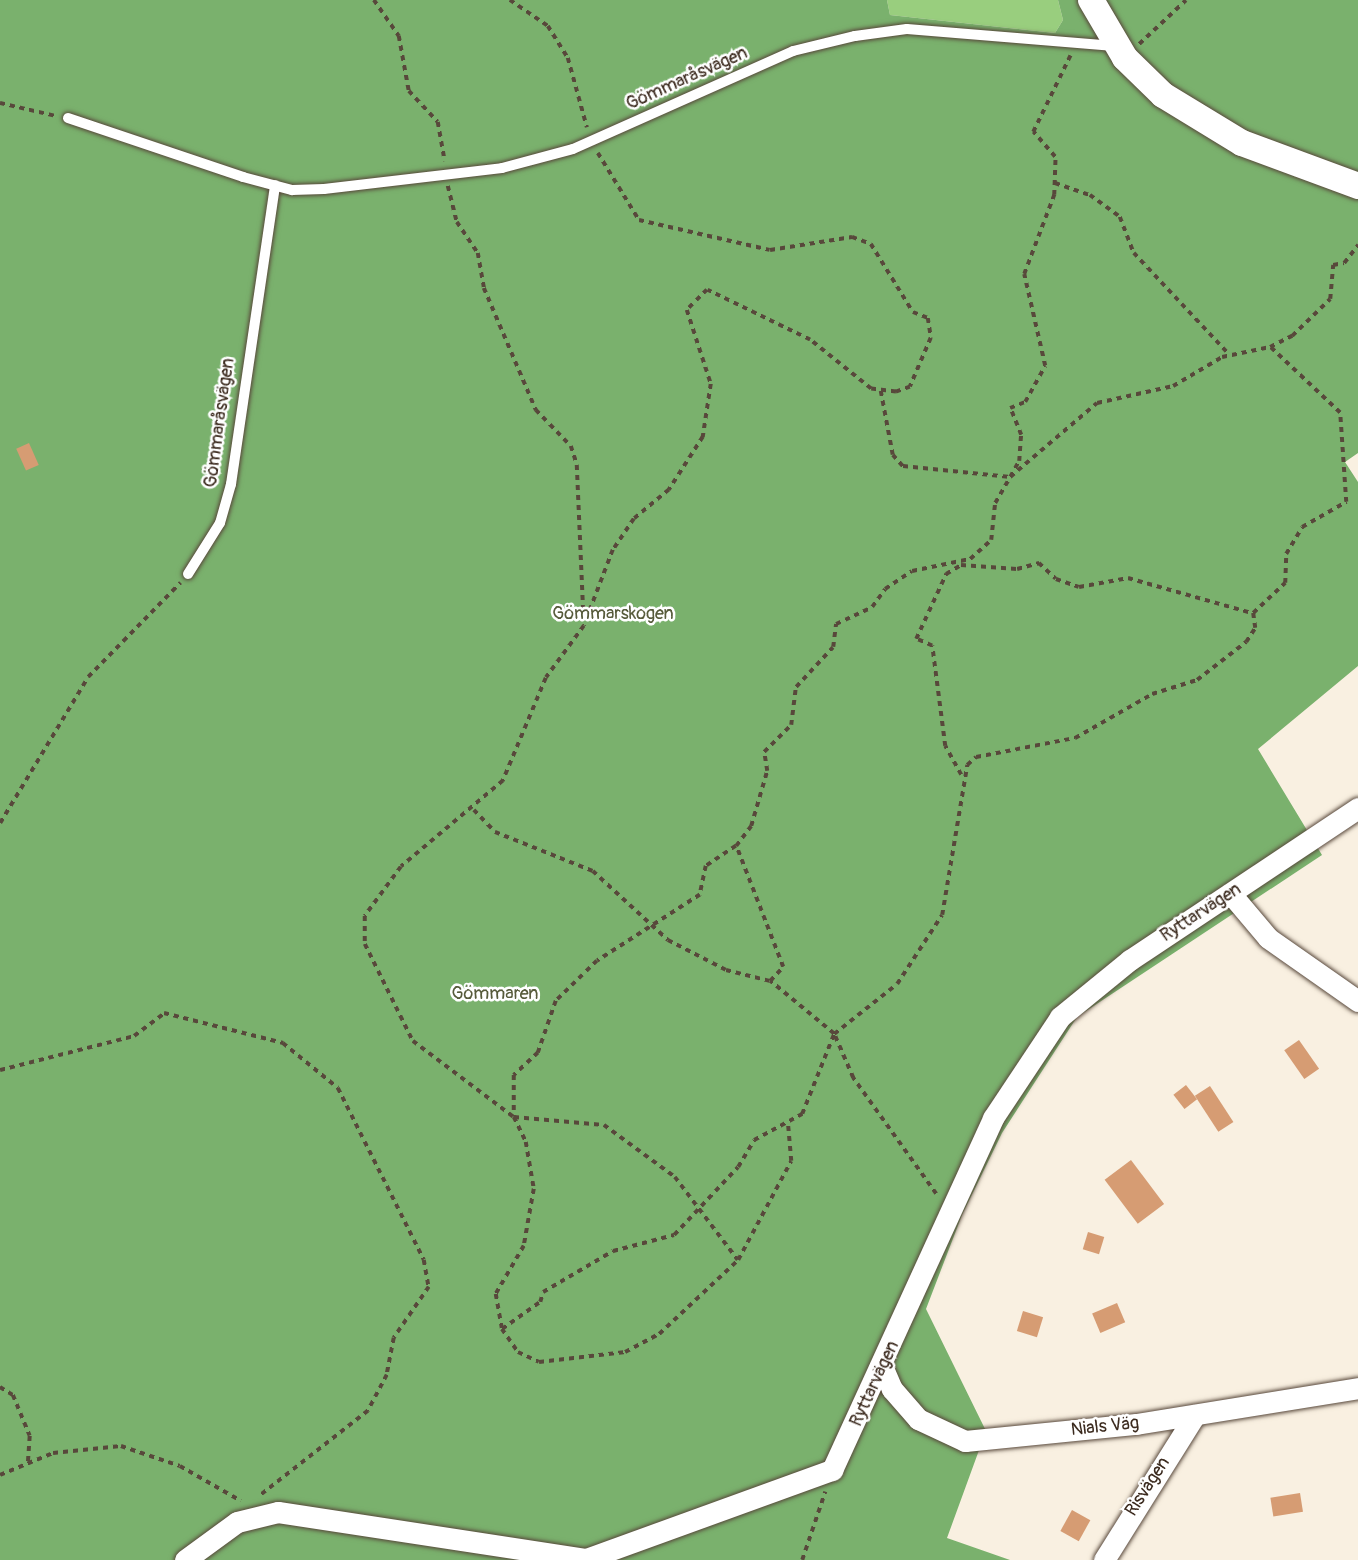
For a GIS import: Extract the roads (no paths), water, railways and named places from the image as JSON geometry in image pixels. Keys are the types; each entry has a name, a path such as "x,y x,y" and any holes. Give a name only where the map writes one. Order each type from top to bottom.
{"street":[{"path":"1091,0 1121,52 1163,95 1208,125 1358,186"},
{"name":"Ryttarvägen","path":"185,1560 256,1509 586,1559 832,1470 883,1368 993,1118 1066,1010 1358,807"},
{"path":"1231,894 1268,938 1358,1001"},
{"name":"Nials Väg","path":"883,1368 907,1408 952,1439 1195,1415 1358,1388"},
{"name":"Risvägen","path":"1104,1560 1195,1415"}],"lane":[{"name":"Gömmaråsvägen","path":"68,118 275,185 324,189 502,168 592,141 824,42 907,29 1073,44 1121,52"},
{"name":"Gömmaråsvägen","path":"188,574 220,523 230,484 275,185"}],"park label":[{"name":"Gömmarskogen","path":"613,614"},
{"name":"Gömmaren","path":"495,994"}]}
